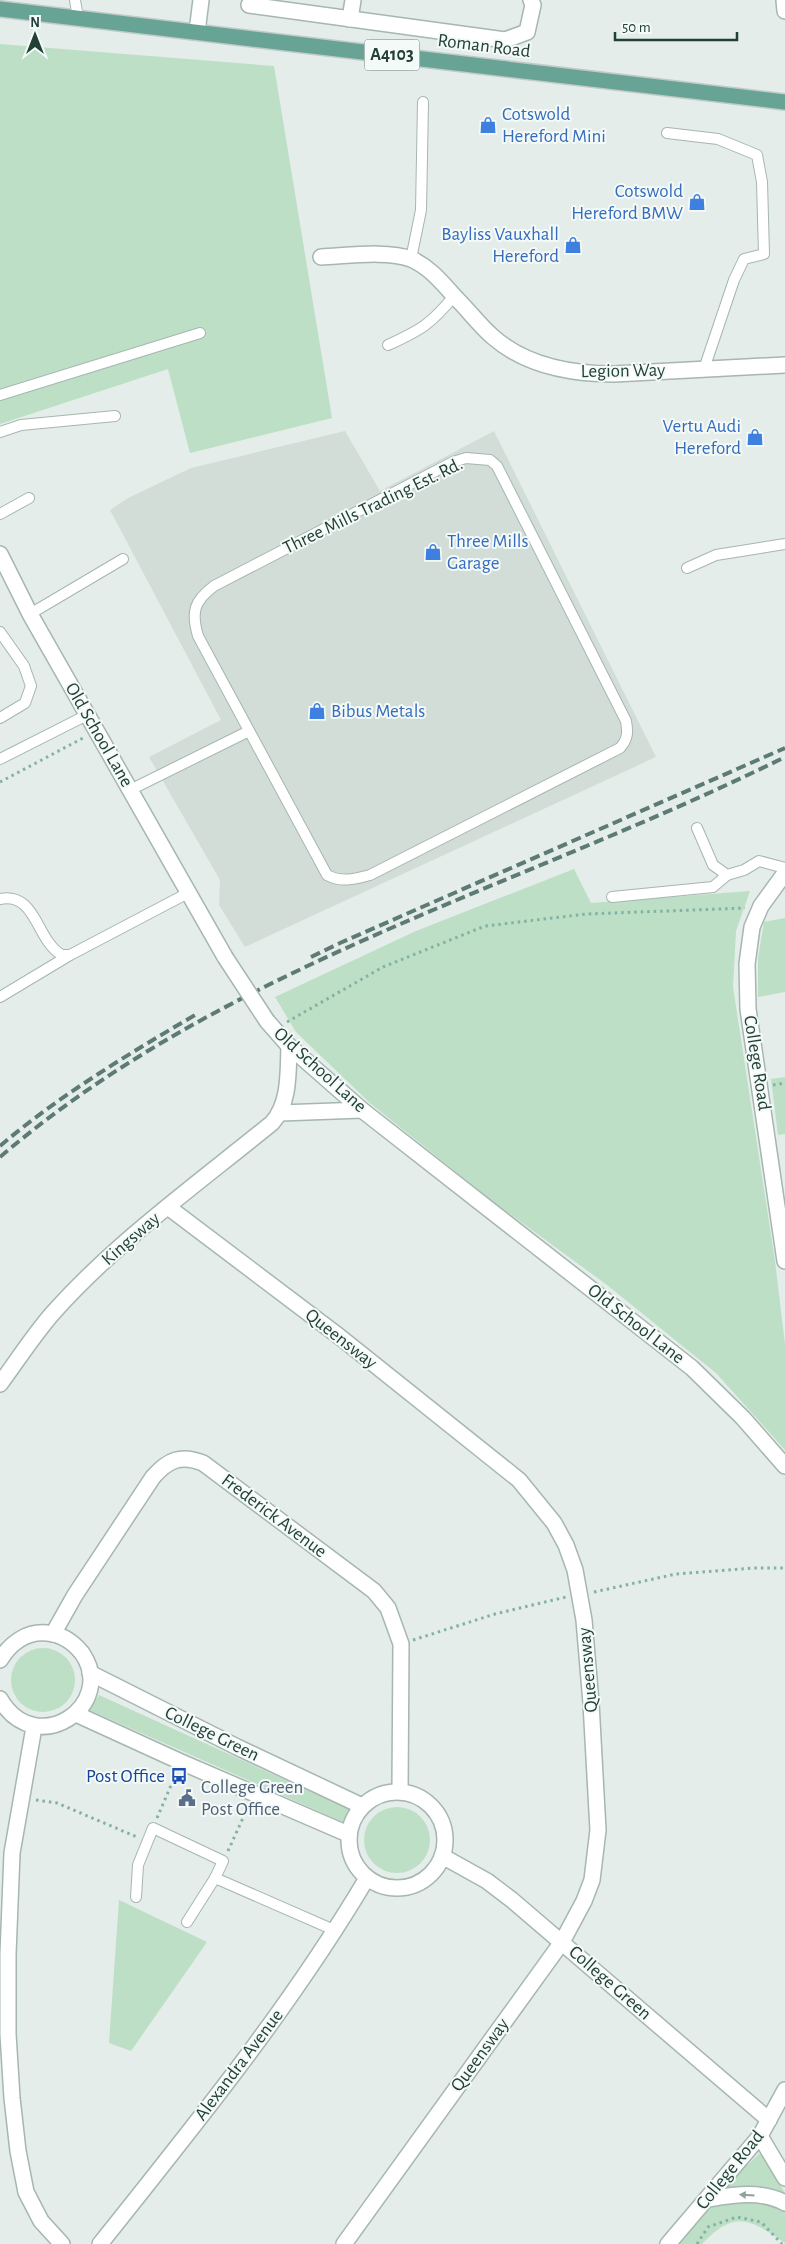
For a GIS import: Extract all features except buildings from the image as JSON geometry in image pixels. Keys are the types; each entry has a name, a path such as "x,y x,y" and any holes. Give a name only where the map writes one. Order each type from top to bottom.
{"main road":[{"name":"Roman Road","path":"0,9 785,102"}],"street":[{"path":"197,32 201,0"},
{"path":"350,19 353,0"},
{"path":"249,4 505,40 527,32 534,5 531,0"},
{"path":"784,0 785,11"},
{"name":"Legion Way","path":"321,257 379,254 411,259 431,271 494,338 523,356 562,371 614,374 785,365"},
{"name":"Old School Lane","path":"0,554 30,614 188,893 225,957 271,1026 289,1046 362,1110 692,1368 737,1412 785,1466"},
{"name":"College Road","path":"785,873 780,887 761,906 752,927 747,964 748,1009 785,1260"},
{"path":"289,1046 288,1075 280,1114 362,1110"},
{"name":"Kingsway","path":"0,1384 51,1315 99,1267 168,1207 272,1123 280,1114"},
{"name":"Queensway","path":"168,1207 340,1337 519,1480 548,1515 566,1545 575,1570 584,1620 598,1830 592,1880 584,1901 562,1942 344,2244"},
{"name":"Frederick Avenue","path":"53,1634 75,1595 153,1477 163,1465 191,1458 202,1463 374,1591 388,1608 401,1644 400,1791"},
{"path":"0,1659 11,1645 24,1636 36,1633 53,1634 69,1640 78,1648 90,1672 87,1698 76,1714 63,1723 45,1727 34,1726 13,1717 0,1699"},
{"name":"College Green","path":"90,1672 237,1748 362,1806"},
{"name":"College Green","path":"76,1714 181,1762 348,1834"},
{"path":"34,1726 12,1853 9,1893 8,2034 18,2152 26,2192 41,2221 62,2244"},
{"path":"400,1791 415,1795 429,1803 441,1819 445,1836 442,1856 436,1869 421,1882 403,1888 384,1886 366,1878 354,1863 349,1847 348,1834 353,1818 362,1806 379,1795 400,1791"},
{"name":"College Green","path":"442,1856 487,1881 562,1942 769,2120"},
{"name":"Alexandra Avenue","path":"100,2244 270,2026 366,1878"},
{"name":"College Road","path":"668,2244 760,2136 785,2090"},
{"path":"760,2136 785,2178"},
{"path":"708,2199 743,2194 775,2198 785,2203"}],"lane":[{"path":"74,0 78,18"},
{"path":"411,259 421,210 423,102"},
{"path":"667,133 718,139 757,155 762,182 764,254 744,259 734,280 704,369"},
{"path":"388,345 421,330 438,315 454,296"},
{"path":"0,395 200,333"},
{"path":"0,432 21,425 115,416"},
{"name":"Three Mills Trading Est. Rd.","path":"466,458 490,460 496,466 626,721 628,731 626,741 620,748 370,875 344,880 327,876 249,731 198,636 194,621 195,611 198,602 204,594 214,586 453,462 466,458"},
{"path":"0,514 29,498"},
{"path":"687,568 716,555 785,544"},
{"path":"30,614 123,559"},
{"path":"0,632 24,666 30,686 25,703 0,718"},
{"path":"0,759 87,715"},
{"path":"130,790 249,731"},
{"path":"697,828 713,864 727,876"},
{"path":"612,897 713,887 727,876 744,870 759,861 785,868"},
{"path":"0,997 70,955 188,893"},
{"path":"0,899 22,901 37,921 48,943 62,955 70,955"},
{"path":"136,1897 138,1865 153,1828 223,1861 216,1878 187,1922"},
{"path":"216,1878 334,1930"}],"path":[{"path":"0,782 96,730"},
{"path":"271,1026 384,967 485,926 587,914 721,910 761,906"},
{"path":"153,1828 181,1762"},
{"path":"223,1861 254,1794"},
{"path":"21,1799 57,1802 147,1842"},
{"path":"697,2244 708,2227 737,2217 761,2222 782,2244"}],"shaded area":[{"path":"345,431 380,491 494,431 656,757 245,947 219,905 220,880 149,757 221,720 110,510 128,498 191,468"}],"green space":[{"path":"0,44 274,66 332,418 190,453 168,369 0,424"},
{"path":"574,869 591,903 750,891 736,931 733,987 775,1261 785,1344 785,1450 716,1373 607,1285 495,1203 371,1104 296,1032 275,997 416,931"},
{"path":"785,918 785,992 758,997 758,958 764,922"},
{"path":"785,1077 785,1134 778,1135 771,1079"},
{"path":"37,1648 49,1648 66,1657 73,1668 75,1680 73,1692 66,1703 49,1712 37,1712 25,1707 16,1698 11,1686 11,1674 16,1662 25,1653"},
{"path":"99,1695 349,1809 343,1822 89,1710"},
{"path":"397,1807 409,1810 420,1817 427,1828 430,1840 427,1852 420,1863 409,1870 397,1873 385,1870 374,1863 367,1852 364,1840 367,1828 374,1817 385,1810"},
{"path":"119,1900 207,1942 131,2051 109,2043"},
{"path":"761,2152 785,2193 785,2243 762,2228 743,2221 724,2226 702,2244 673,2244 706,2205"}],"railway":[{"path":"311,957 785,748"},
{"path":"0,1157 88,1090 181,1031 279,980 379,933 685,804 785,757"},
{"path":"0,1146 70,1093 195,1015"}],"place":[{"name":"Cotswold Hereford Mini","path":"488,125"},
{"name":"Cotswold Hereford BMW","path":"697,202"},
{"name":"Bayliss Vauxhall Hereford","path":"573,245"},
{"name":"Vertu Audi Hereford","path":"755,437"},
{"name":"Three Mills Garage","path":"433,552"},
{"name":"Bibus Metals","path":"317,711"},
{"name":"Post Office","path":"179,1776"},
{"name":"College Green Post Office","path":"187,1798"}]}
